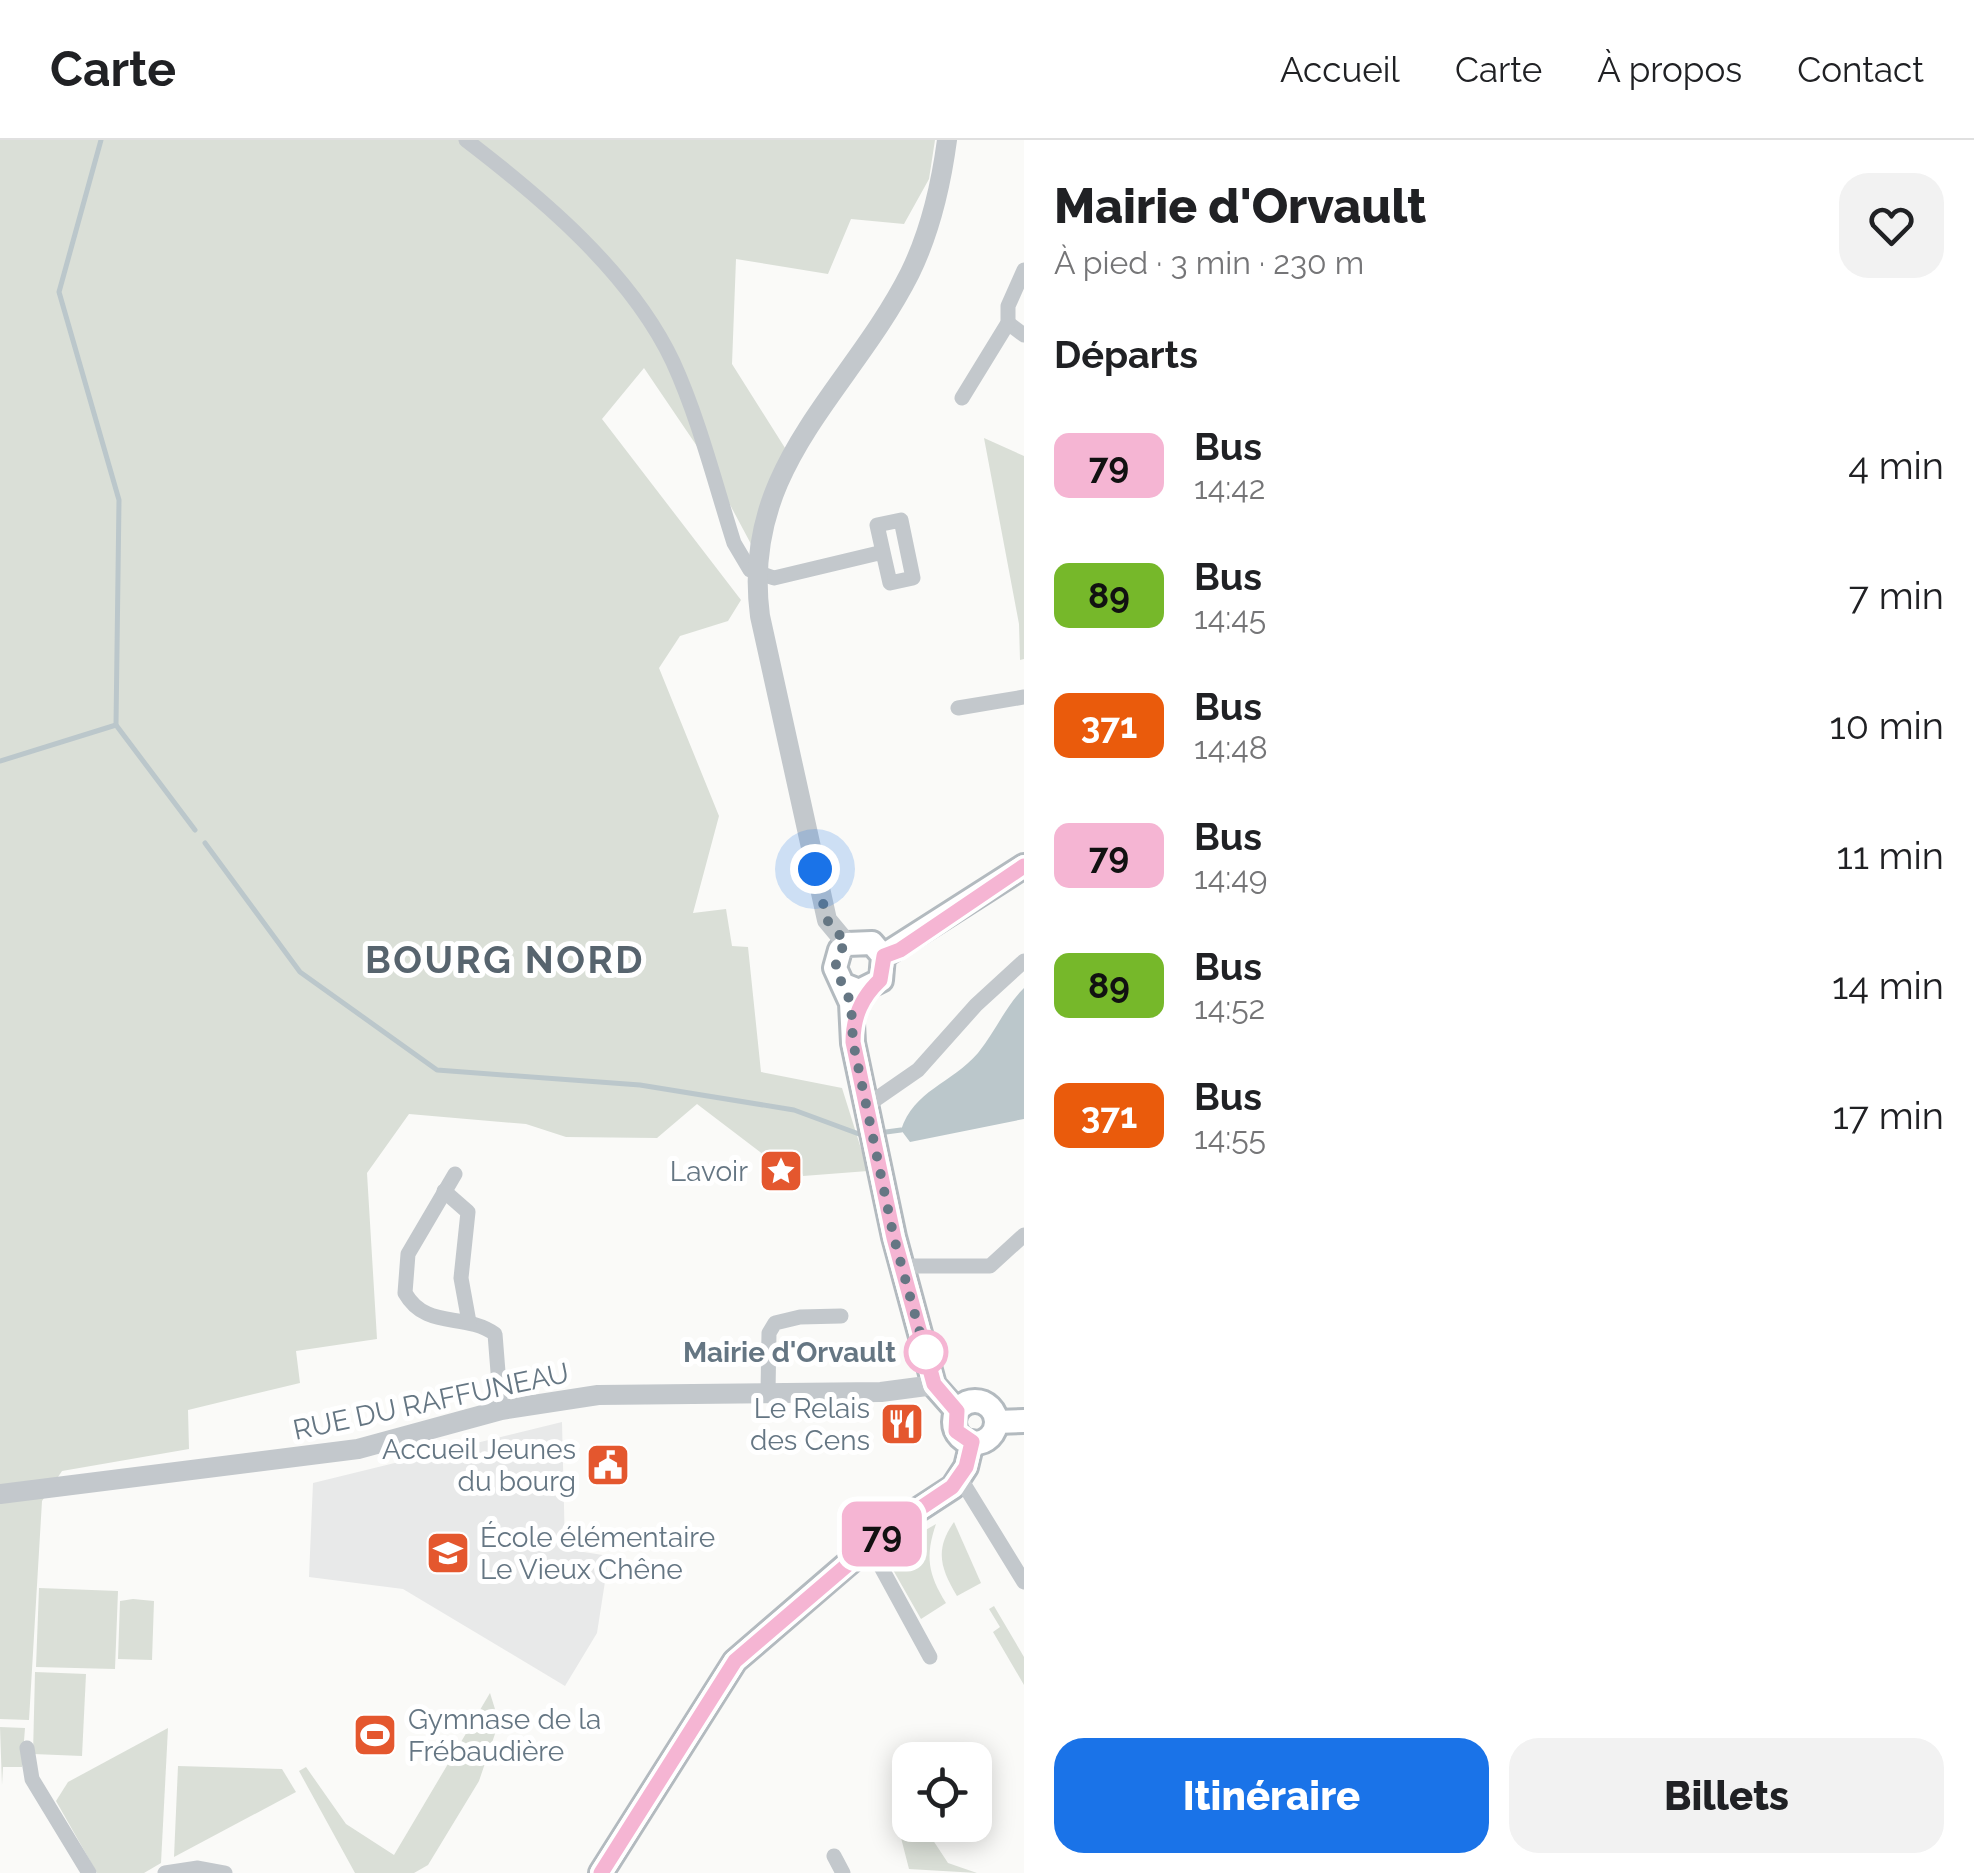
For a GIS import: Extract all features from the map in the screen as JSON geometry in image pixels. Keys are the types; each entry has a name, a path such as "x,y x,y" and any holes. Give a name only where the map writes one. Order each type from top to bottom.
{"main road":[{"path":"884,956 900,950 1024,866"},
{"path":"864,940 884,956 880,980 856,987 838,978 836,959 847,944 864,940"},
{"path":"856,987 853,1020 870,1123 934,1384 957,1411 956,1431 972,1442 988,1438 996,1422"},
{"path":"957,1411 969,1402 984,1403 996,1422"},
{"path":"996,1422 1024,1420"},
{"path":"601,1873 735,1661 869,1545 942,1496 960,1478 972,1442"}],"street":[{"path":"466,140 517,179 593,253 642,312 672,360 740,556 758,574 774,578 883,552"},
{"path":"847,944 827,920 760,616 758,574 764,526 788,458 910,273 934,203 948,140"},
{"path":"962,398 1008,323 1008,306 1024,270"},
{"path":"1008,323 1024,335"},
{"path":"958,708 1024,698"},
{"path":"870,1123 976,1004 1024,961"},
{"path":"454,1174 408,1254 404,1292 419,1312 431,1318 469,1322 495,1334 501,1410"},
{"path":"444,1191 468,1212 461,1278 469,1322"},
{"path":"904,1266 990,1266 1024,1235"},
{"path":"768,1392 769,1333 775,1323 800,1316 841,1316"},
{"name":"RUE DU RAFFUNEAU","path":"0,1494 358,1449 501,1410 598,1394 881,1392 934,1384"},
{"path":"960,1478 1024,1582"},
{"path":"869,1545 930,1657"},
{"path":"27,1748 32,1780 89,1873"},
{"path":"834,1856 844,1873"},
{"path":"164,1873 199,1868 225,1873"}],"shaded area":[{"path":"0,140 935,140 929,179 904,224 851,219 828,274 736,259 732,364 785,448 751,544 705,458 644,368 602,419 741,600 728,621 680,636 659,668 719,816 693,913 726,909 732,946 748,947 761,1072 842,1088 868,1171 803,1176 795,1152 764,1155 697,1104 657,1138 566,1137 526,1124 409,1114 367,1173 377,1339 296,1351 300,1383 188,1410 189,1449 62,1471 42,1501 29,1720 0,1719"},
{"path":"984,438 1024,456 1024,659 1020,660 1019,624"},
{"path":"1024,988 1024,1119 910,1142 901,1130 915,1105 978,1053"},
{"name":"École élémentaire Le Vieux Chêne","path":"562,1422 565,1549 609,1556 597,1633 565,1686 403,1589 309,1577 313,1483"},
{"path":"954,1522 981,1583 957,1596 942,1559 944,1542"},
{"path":"936,1524 930,1565 946,1603 921,1619 884,1554"},
{"path":"39,1588 118,1591 115,1669 36,1667"},
{"path":"120,1601 154,1601 152,1660 118,1659"},
{"path":"994,1606 1024,1657 1024,1685 993,1632 1000,1627 989,1609"},
{"path":"35,1672 86,1674 82,1756 33,1754"},
{"path":"490,1693 499,1722 479,1781 428,1865 414,1873 355,1873 299,1771 306,1767 346,1824 394,1855"},
{"path":"0,1727 25,1728 22,1767 3,1767 2,1785"},
{"path":"168,1728 161,1863 144,1873 97,1873 56,1801 68,1782"},
{"path":"178,1766 282,1769 296,1792 174,1857"},
{"path":"902,1842 934,1842 948,1863 977,1873 909,1869"}],"waterway":[{"path":"101,140 59,292 119,500 116,725 195,830"},
{"path":"0,761 116,725"},
{"path":"205,843 300,972 437,1070 640,1085 794,1110 859,1134"},
{"path":"886,1132 901,1130"}],"bus line":[{"name":"79","path":"601,1873 735,1661 869,1545 942,1496 966,1467 972,1442 956,1431 957,1411 934,1384 894,1238 853,1042 853,1020 868,989 875,986 884,972 884,956 900,950 1024,866"}],"place":[{"name":"Lavoir","path":"781,1171"},
{"name":"Mairie d'Orvault","path":"926,1352"},
{"name":"Le Relais des Cens","path":"902,1424"},
{"name":"Accueil Jeunes du bourg","path":"608,1465"},
{"name":"École élémentaire Le Vieux Chêne","path":"448,1553"},
{"name":"Gymnase de la Frébaudière","path":"375,1735"}],"district":[{"name":"BOURG NORD","path":"505,960"}],"route":[{"path":"815,869 827,920 847,944 840,950 835,968 851,1003 853,1042 894,1238 928,1362 926,1352"}]}
